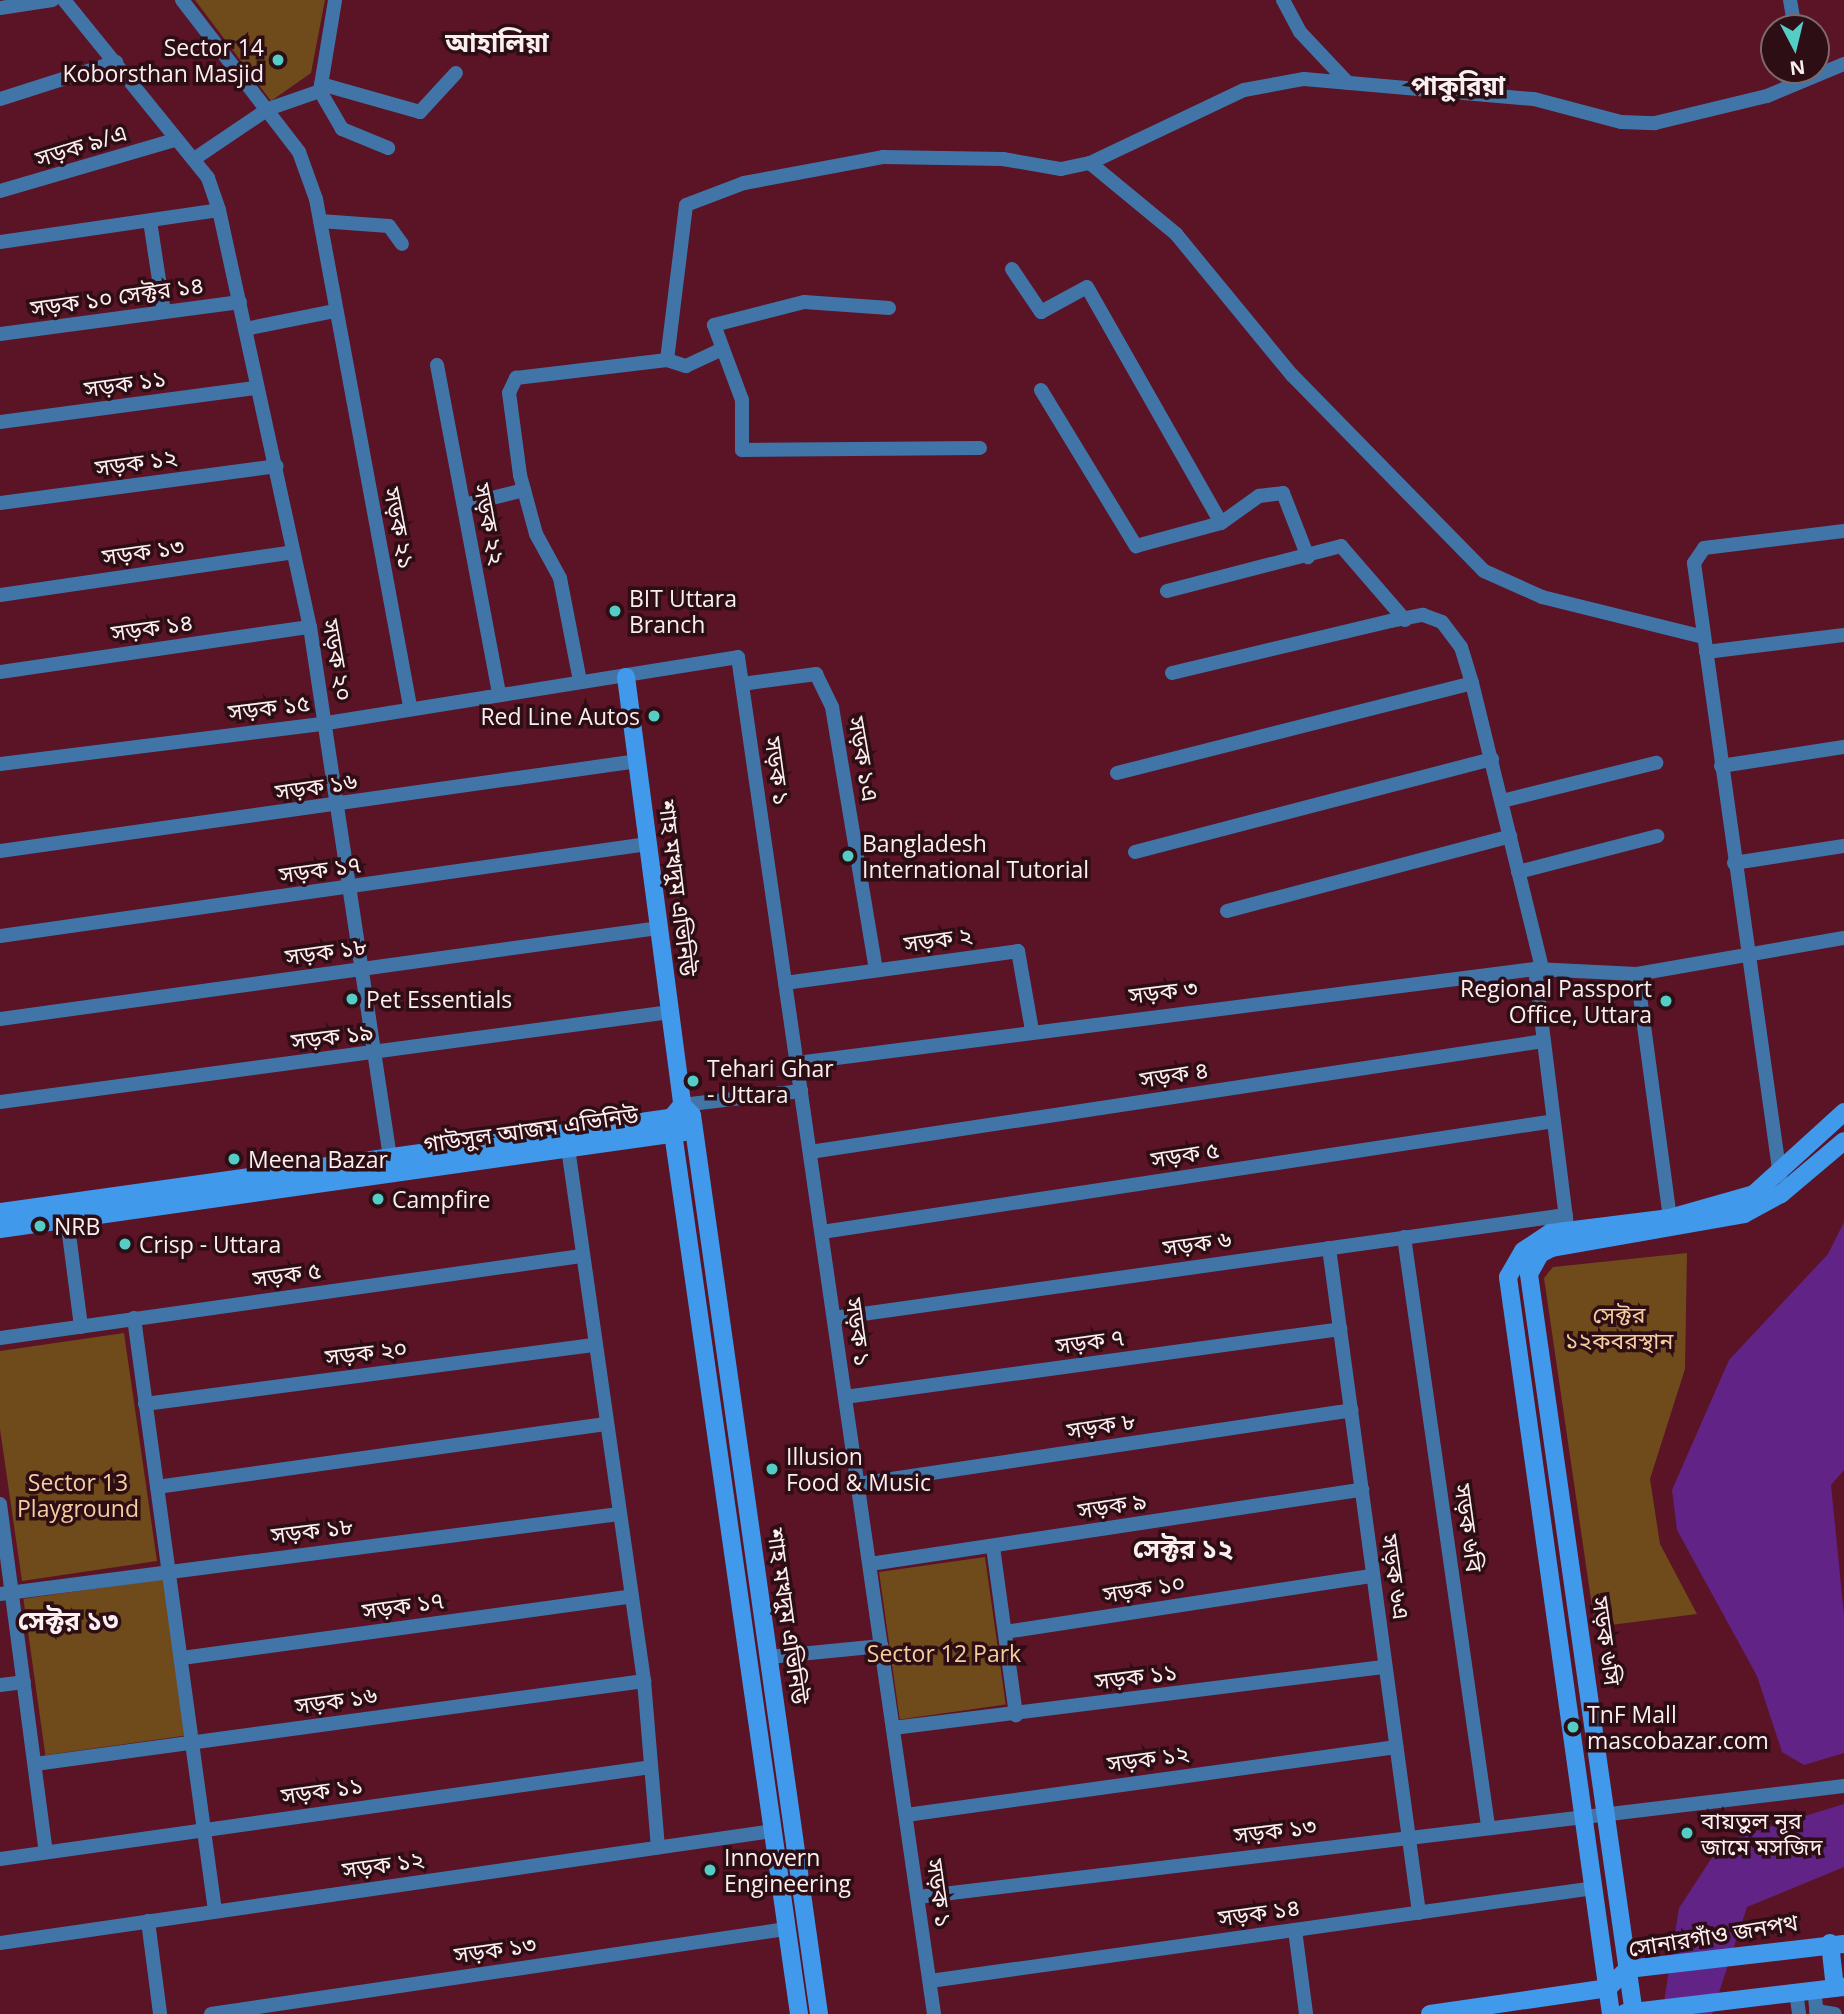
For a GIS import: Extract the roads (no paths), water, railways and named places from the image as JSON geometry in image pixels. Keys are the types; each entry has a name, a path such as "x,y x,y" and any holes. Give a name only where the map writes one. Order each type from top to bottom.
{"street":[{"path":"0,8 52,0"},
{"name":"সড়ক ২০","path":"64,0 116,62 174,140 194,159 208,178 219,210 240,302 255,388 277,466 310,627 327,723 372,1054 390,1157"},
{"name":"সড়ক ২১","path":"182,0 299,152 320,221 410,706"},
{"path":"335,0 320,87 342,129 387,148"},
{"path":"1283,0 1300,32 1348,83"},
{"path":"0,99 116,62"},
{"path":"194,159 268,109 320,87 420,112 456,73"},
{"path":"667,360 686,205 744,183 883,157 1003,159 1033,168 1090,163 1244,90 1304,79 1534,99 1621,122 1655,123 1767,96 1786,84"},
{"name":"সড়ক ৯/এ","path":"0,191 174,140"},
{"path":"1090,163 1176,234 1292,375 1484,571 1542,597 1705,644 1844,635"},
{"path":"0,242 219,210"},
{"path":"150,221 164,312"},
{"path":"320,221 389,226 402,244"},
{"path":"1012,269 1041,312 1087,287 1221,523"},
{"name":"সড়ক ১০ সেক্টর ১৪","path":"0,334 240,302"},
{"path":"889,308 804,302 769,308 714,325 742,400 742,450 980,448"},
{"path":"245,329 335,311"},
{"path":"580,681 560,578 536,534 524,490 510,432 509,393 516,377 667,360 686,366 721,349"},
{"name":"সড়ক ২২","path":"437,365 499,692"},
{"name":"সড়ক ১১","path":"0,422 255,388"},
{"path":"1041,390 1136,546 1221,523 1259,496 1283,493 1308,557"},
{"name":"সড়ক ১২","path":"0,503 277,466"},
{"path":"464,505 524,490"},
{"path":"1780,1176 1746,955 1705,644 1696,551 1844,531"},
{"path":"1167,591 1344,548 1405,620"},
{"name":"সড়ক ১৩","path":"0,595 293,552"},
{"path":"1172,673 1423,615 1441,622 1461,647 1503,801 1538,969 1544,1041 1567,1222"},
{"name":"সড়ক ১৪","path":"0,673 310,627"},
{"name":"সড়ক ১৫","path":"0,764 327,723 410,706 580,681 626,677 738,657"},
{"name":"সড়ক ১","path":"738,657 934,2014"},
{"name":"সড়ক ১এ","path":"742,684 816,674 832,707 877,970"},
{"name":"শাহ মখদুম এভিনিউ","path":"626,677 683,1120 705,1362 799,2014"},
{"path":"1117,773 1472,683"},
{"path":"1721,766 1844,747"},
{"path":"1135,852 1492,759"},
{"name":"সড়ক ১৬","path":"0,851 338,806 638,761"},
{"path":"1503,801 1656,763"},
{"path":"1227,911 1510,836"},
{"path":"1518,872 1657,836"},
{"name":"সড়ক ১৭","path":"0,936 647,844"},
{"path":"1734,863 1844,846"},
{"name":"সড়ক ১৮","path":"0,1019 657,928"},
{"name":"সড়ক ৩","path":"797,1063 1032,1030 1538,969 1637,974 1844,938"},
{"name":"সড়ক ২","path":"785,983 1018,951 1032,1030"},
{"path":"1637,974 1670,1218"},
{"name":"সড়ক ১৯","path":"0,1102 670,1012"},
{"name":"সড়ক ৪","path":"810,1152 1544,1041"},
{"path":"683,1120 801,1091"},
{"path":"1528,1259 1567,1222 1670,1218 1754,1194 1780,1176 1844,1112"},
{"name":"শাহ মখদুম এভিনিউ","path":"683,1120 726,1359 819,2014"},
{"name":"গাউসুল আজম এভিনিউ","path":"0,1212 66,1211 568,1148 683,1120"},
{"name":"গাউসুল আজম এভিনিউ","path":"0,1229 66,1211 390,1157 683,1120"},
{"name":"সড়ক ৫","path":"822,1232 1554,1121"},
{"path":"1528,1259 1572,1243 1670,1232 1744,1214 1781,1194 1844,1141"},
{"path":"568,1148 593,1345 629,1597 644,1681 658,1847"},
{"path":"66,1211 81,1327"},
{"path":"1514,1222 1528,1259"},
{"name":"সড়ক ৬","path":"834,1318 1514,1222 1567,1222"},
{"name":"সড়ক ৬বি","path":"1405,1237 1488,1826"},
{"name":"সড়ক ৬এ","path":"1329,1248 1419,1913"},
{"name":"সড়ক ৫","path":"0,1338 581,1255"},
{"name":"সড়ক ৬সি","path":"1528,1259 1508,1277 1611,2014"},
{"name":"সড়ক ৬সি","path":"1528,1259 1628,1969 1630,2013"},
{"path":"134,1318 171,1571 215,1911"},
{"name":"সড়ক ৭","path":"845,1397 1340,1329"},
{"name":"সড়ক ২০","path":"145,1404 593,1345"},
{"path":"705,1362 726,1359"},
{"name":"সড়ক ৮","path":"858,1484 1351,1410"},
{"path":"158,1487 606,1424"},
{"path":"1531,1445 1553,1443"},
{"name":"সড়ক ৯","path":"870,1564 1362,1490"},
{"path":"0,1509 6,1593 24,1682 46,1852"},
{"name":"সড়ক ১৮","path":"6,1593 619,1514"},
{"path":"993,1547 1016,1715"},
{"name":"সড়ক ১০","path":"1005,1632 1373,1576"},
{"name":"সড়ক ১৭","path":"182,1658 629,1597"},
{"path":"769,1657 881,1646"},
{"name":"সড়ক ১১","path":"893,1728 1016,1715 1385,1667"},
{"path":"751,1680 772,1678"},
{"name":"সড়ক ১৬","path":"35,1764 644,1681"},
{"path":"0,1685 24,1682"},
{"name":"সড়ক ১২","path":"906,1815 1396,1747"},
{"name":"সড়ক ১১","path":"0,1859 651,1767"},
{"name":"সড়ক ১৩","path":"918,1897 1638,1807 1844,1786"},
{"name":"সড়ক ১২","path":"0,1942 772,1831"},
{"path":"780,1887 799,1885"},
{"name":"সড়ক ১৪","path":"930,1981 1594,1888"},
{"path":"148,1921 160,2014"},
{"name":"সড়ক ১৩","path":"211,2014 786,1929"},
{"path":"1295,1930 1306,2014"},
{"path":"1630,2013 1839,1987 1837,1943"},
{"name":"সোনারগাঁও জনপথ","path":"1608,1988 1628,1969 1837,1943"},
{"path":"1430,2014 1608,1988"},
{"path":"1814,1990 1817,2013 1835,2014"},
{"path":"1796,1993 1798,2014"}],"place":[{"name":"Sector 14 Koborsthan Masjid","path":"278,60"},
{"name":"BIT Uttara Branch","path":"615,611"},
{"name":"Red Line Autos","path":"654,716"},
{"name":"Bangladesh International Tutorial","path":"848,856"},
{"name":"Pet Essentials","path":"352,999"},
{"name":"Regional Passport Office, Uttara","path":"1666,1001"},
{"name":"Tehari Ghar - Uttara","path":"693,1081"},
{"name":"Meena Bazar","path":"234,1159"},
{"name":"Campfire","path":"378,1199"},
{"name":"NRB","path":"40,1226"},
{"name":"Crisp - Uttara","path":"125,1244"},
{"name":"Illusion Food & Music","path":"772,1469"},
{"name":"TnF Mall mascobazar.com","path":"1573,1727"},
{"name":"বায়তুল নূর জামে মসজিদ","path":"1687,1833"},
{"name":"Innovern Engineering","path":"710,1870"}],"district":[{"name":"আহালিয়া","path":"497,43"},
{"name":"পাকুরিয়া","path":"1458,86"},
{"name":"সেক্টর ১২","path":"1183,1549"},
{"name":"সেক্টর ১৩","path":"68,1621"}],"park label":[{"name":"সেক্টর ১২কবরস্থান","path":"1619,1327"},
{"name":"Sector 13 Playground","path":"78,1495"},
{"name":"Sector 12 Park","path":"944,1653"}]}
